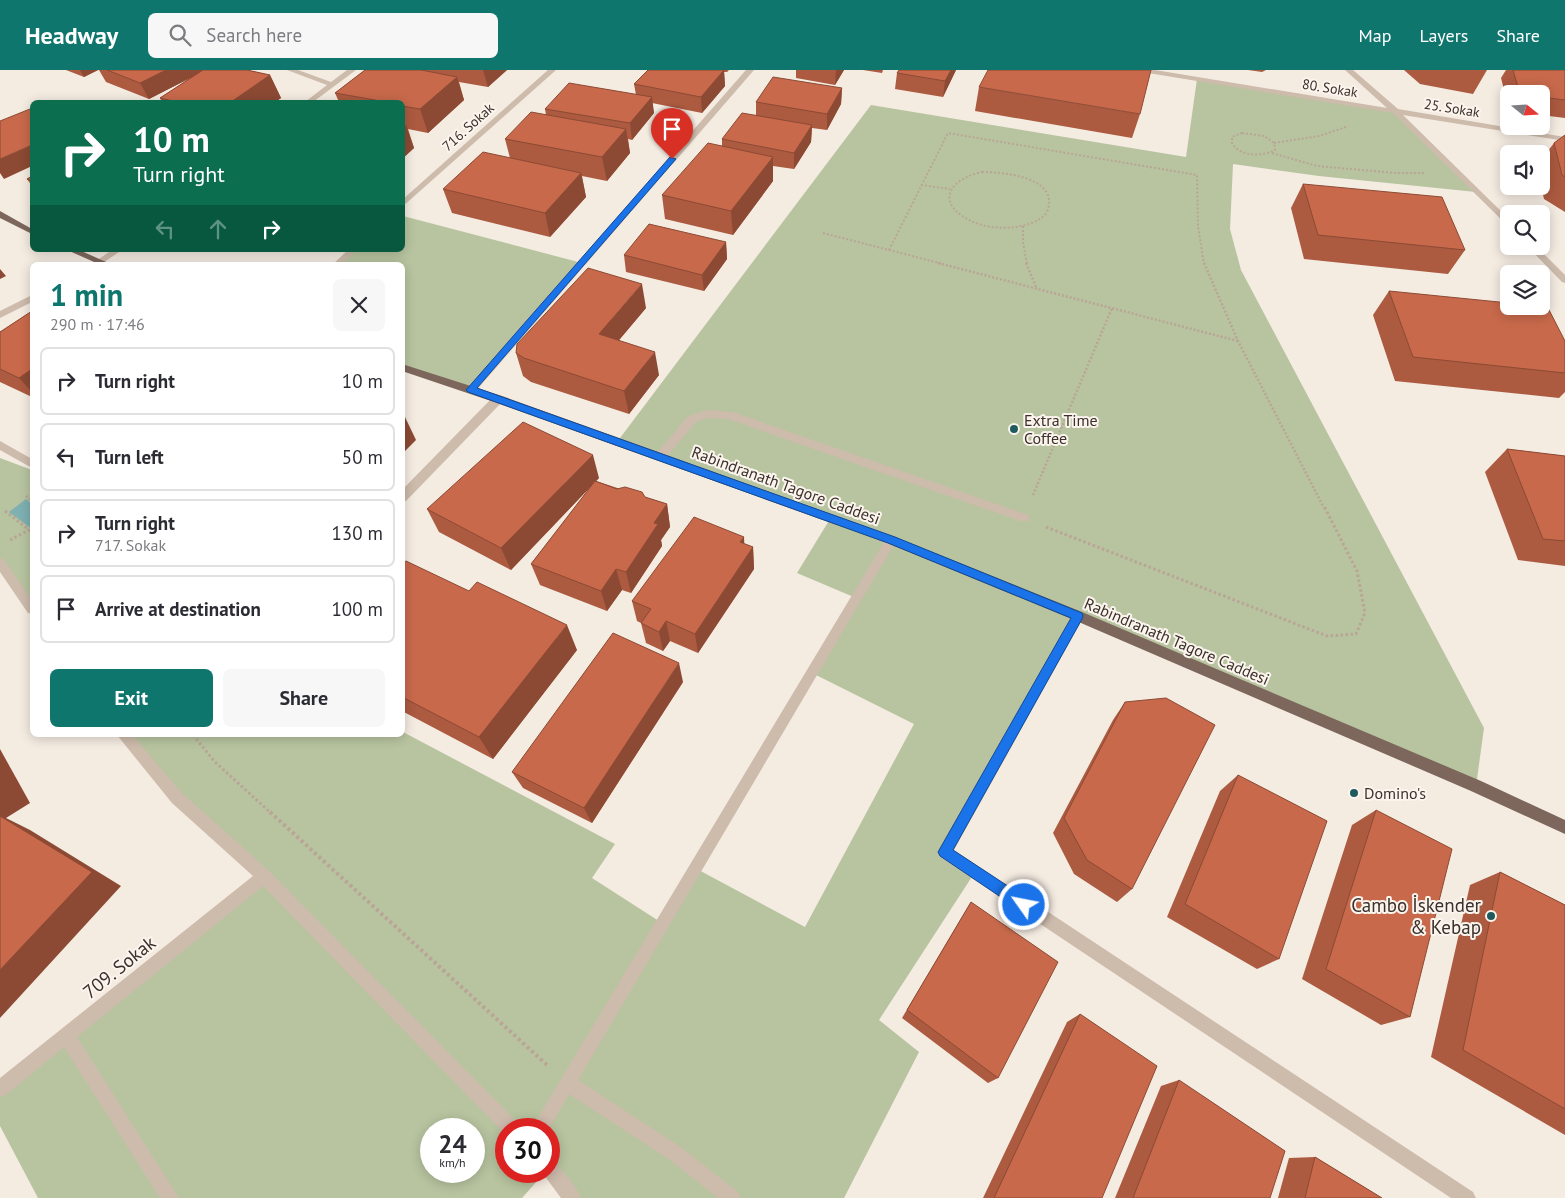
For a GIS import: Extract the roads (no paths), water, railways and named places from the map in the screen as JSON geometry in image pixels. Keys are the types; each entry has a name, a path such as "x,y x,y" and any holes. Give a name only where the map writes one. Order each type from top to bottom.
{"main road":[{"path":"0,214 30,231"},
{"path":"75,252 97,262"},
{"name":"Rabindranath Tagore Caddesi","path":"405,368 498,399 892,540 1078,616 1476,786 1565,827"}],"street":[{"path":"291,70 332,85"},
{"path":"312,100 352,70"},
{"name":"716. Sokak","path":"405,202 552,70"},
{"path":"471,390 750,70"},
{"name":"80. Sokak","path":"1142,70 1395,112"},
{"path":"1349,70 1395,112 1500,215"},
{"name":"25. Sokak","path":"1395,112 1565,139"},
{"path":"103,262 116,252"},
{"path":"339,262 351,252"},
{"path":"1540,255 1565,280"},
{"path":"0,315 30,299"},
{"path":"405,495 498,399"},
{"path":"660,457 692,419 707,414 729,415 1024,518"},
{"path":"0,446 30,463"},
{"path":"546,1118 892,540"},
{"path":"0,563 30,606"},
{"path":"1078,616 944,852 1467,1198"},
{"path":"126,737 177,798 264,876 501,1118"},
{"name":"709. Sokak","path":"0,1089 264,876"},
{"path":"66,1035 170,1198"},
{"path":"567,1084 676,1154 732,1198"},
{"path":"560,1183 572,1198"}],"water":[{"path":"26,499 30,502 30,528 9,512"}],"place":[{"name":"Extra Time Coffee","path":"1014,429"},
{"name":"Domino's","path":"1354,793"},
{"name":"Cambo İskender & Kebap","path":"1491,916"}]}
